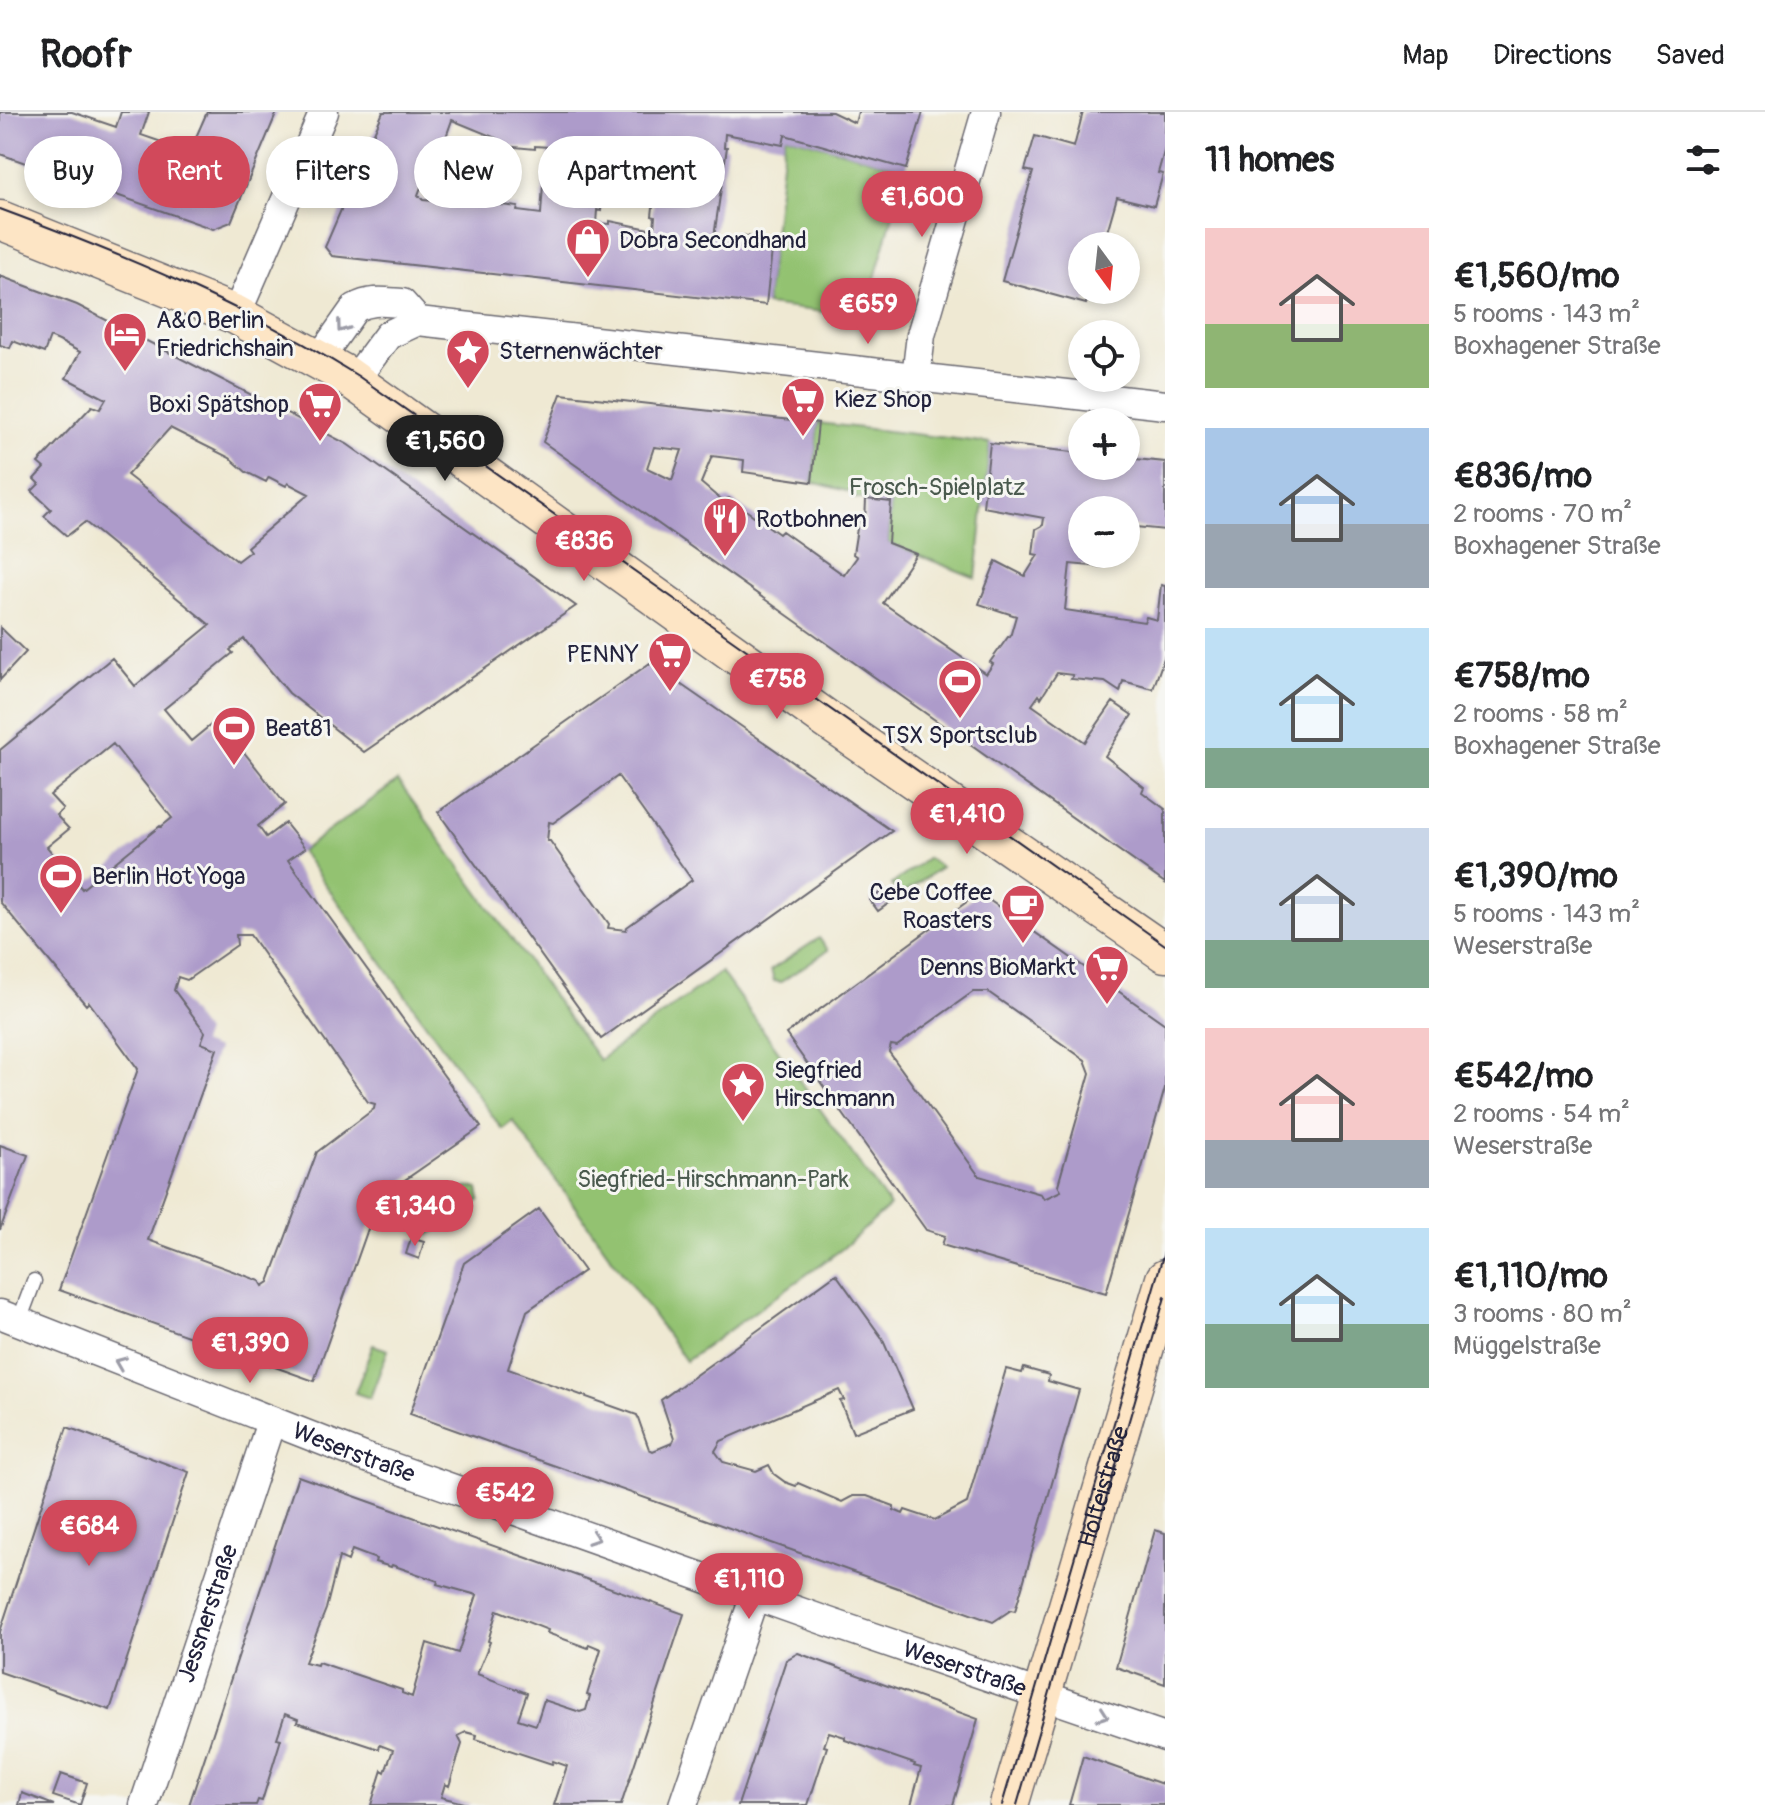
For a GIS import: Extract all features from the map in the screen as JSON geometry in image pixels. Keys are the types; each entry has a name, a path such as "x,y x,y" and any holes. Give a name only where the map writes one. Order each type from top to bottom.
{"street":[{"path":"236,315 324,112"},
{"path":"916,377 921,335 986,112"},
{"path":"0,220 236,315 354,381 850,736 1165,953"},
{"path":"319,359 355,308 364,303 402,303 418,321"},
{"path":"354,381 388,335 418,321 1165,405"},
{"name":"Holteistraße","path":"1009,1805 1165,1279"},
{"name":"Weserstraße","path":"9,1318 271,1422 1165,1737"},
{"name":"Jessnerstraße","path":"144,1805 271,1422"},
{"path":"683,1805 755,1595"}],"lane":[{"path":"9,1318 34,1281"}],"green space":[{"path":"785,135 906,169 864,317 766,305"},
{"name":"Frosch-Spielplatz","path":"818,423 990,443 976,578 888,543 891,502 855,498 854,493 812,482"},
{"name":"Siegfried-Hirschmann-Park","path":"398,781 599,1060 721,972 890,1206 842,1249 686,1361 513,1121 502,1129 301,851"},
{"path":"928,858 941,867 900,896 891,885"},
{"path":"819,938 828,950 781,982 774,981 771,970"},
{"path":"465,1188 478,1189 480,1200 429,1235 413,1228"},
{"path":"373,1345 388,1350 370,1398 355,1393"}],"building":[{"path":"0,112 72,112 116,127 121,112 149,112 141,135 144,136 138,136 138,203 122,197 122,136 24,136 24,162 0,154"},
{"path":"207,112 277,112 250,177 250,136 196,136"},
{"path":"383,112 832,112 855,123 858,112 923,112 906,169 785,135 783,145 725,134 538,136 535,149 522,148 522,136 491,136 452,120 446,136 414,136 414,208 518,208 517,211 541,214 541,208 601,208 601,211 597,210 596,223 610,224 610,221 654,230 653,208 718,208 714,237 740,241 741,235 773,241 766,305 332,256 325,247 342,208 398,208 398,136 373,136"},
{"path":"1083,112 1165,112 1165,148 1158,173 1163,174 1154,206 1117,197 1107,232 1068,232 1068,299 1002,281 1033,172 1025,170 1035,136 1074,147"},
{"path":"153,208 237,208 231,222 213,229"},
{"path":"0,276 77,305 347,444 576,606 364,752 289,693 244,639 230,650 233,653 164,709 191,741 212,724 218,731 224,727 285,804 258,826 266,837 285,823 305,848 288,860 481,1127 379,1198 314,1381 59,1290 138,1069 89,1002 86,1005 0,902 0,750 112,658 135,686 210,625 85,522 67,536 44,516 51,509 32,491 39,484 34,479 44,468 38,463 92,406 100,409 106,399 66,378 80,352 59,341 50,337 44,353 13,341 10,348 0,345","holes":["170,428 230,458 246,472 266,482 269,477 309,494 247,547 250,551 237,561 127,475","113,744 172,818 82,889 47,847 69,829 56,815 63,809 50,795","236,935 250,935 368,1102 375,1104 374,1109 317,1152 269,1282 263,1286 260,1281 148,1240 217,1049 201,1043 205,1032 174,990 178,977 187,980 237,945"]},
{"path":"561,394 818,423 812,482 743,472 744,460 712,456 701,483 721,500 729,498 844,575 857,557 853,554 858,522 865,523 866,499 891,502 888,543 916,554 883,603 986,674 993,664 990,662 1010,637 1016,616 979,604 996,561 1025,576 1038,555 1033,554 1036,529 1043,525 1044,518 983,507 990,443 1068,451 1068,480 1140,480 1140,459 1165,462 1165,530 1140,527 1140,496 1068,496 1070,568 1065,610 1144,622 1146,617 1157,620 1161,585 1165,586 1165,655 1153,689 1123,681 1120,692 1105,682 1071,679 1073,675 1057,673 1041,698 1039,695 1032,705 1085,742 1113,702 1132,715 1105,756 1144,787 1142,792 1165,809 1165,883 543,442","holes":["654,447 682,450 672,480 647,468"]},
{"path":"0,627 26,652 0,680"},
{"path":"650,663 892,831 601,1039 438,812","holes":["618,776 692,880 626,930 608,928 609,924 550,841 547,841 549,822 553,823"]},
{"path":"884,890 892,901 878,911 870,900"},
{"path":"979,893 1165,1024 1165,1088 1106,1293 942,1245 945,1236 926,1230 786,1034","holes":["973,992 988,992 1085,1060 1090,1073 1058,1185 1061,1191 1044,1199 1041,1194 979,1176 889,1052 891,1045 897,1046"]},
{"path":"0,1145 28,1155 0,1230"},
{"path":"539,1209 584,1271 527,1311 508,1369 637,1415 649,1449 653,1451 672,1443 674,1439 661,1400 836,1274 882,1338 913,1409 853,1433 840,1401 844,1400 839,1390 721,1441 715,1451 723,1462 756,1471 769,1465 774,1474 785,1482 796,1486 798,1483 842,1502 853,1496 867,1496 894,1506 894,1510 903,1514 905,1510 935,1520 967,1503 1006,1369 1022,1373 1024,1368 1049,1375 1048,1381 1079,1390 1015,1611 1011,1610 993,1622 410,1414 464,1263"},
{"path":"411,1238 424,1242 419,1259 406,1254"},
{"path":"67,1427 189,1472 110,1710 0,1672 0,1632"},
{"path":"298,1476 684,1614 621,1805 554,1805 567,1766 476,1739 477,1735 466,1732 458,1736 462,1744 449,1786 445,1784 441,1797 471,1805 371,1805 382,1770 385,1772 393,1750 380,1745 379,1749 297,1722 298,1719 285,1714 277,1738 281,1739 262,1801 258,1800 256,1805 189,1805","holes":["352,1550 376,1559 375,1562 477,1595 458,1653 427,1643 412,1697 402,1693 402,1690 318,1662 317,1665 305,1662 326,1609 339,1557 348,1561","497,1610 548,1630 547,1633 588,1648 589,1644 601,1649 587,1695 590,1696 586,1710 580,1712 544,1700 536,1725 518,1719 527,1693 477,1674 490,1642"]},
{"path":"1155,1530 1165,1533 1165,1684 1116,1667"},
{"path":"798,1653 978,1719 953,1805 911,1805 921,1768 829,1732 808,1805 738,1805 786,1660"},
{"path":"1083,1756 1165,1785 1165,1805 1069,1805"},
{"path":"61,1774 87,1783 80,1805 53,1796"},
{"path":"22,1793 54,1805 19,1805"}],"tram line":[{"path":"0,209 184,284 272,327 358,376 1165,945"},
{"path":"1002,1805 1165,1249"},
{"path":"1017,1805 1165,1297"}],"place":[{"name":"Dobra Secondhand","path":"588,279"},
{"name":"A&O Berlin Friedrichshain","path":"125,373"},
{"name":"Sternenwächter","path":"468,390"},
{"name":"Kiez Shop","path":"803,438"},
{"name":"Boxi Spätshop","path":"320,443"},
{"name":"Rotbohnen","path":"725,558"},
{"name":"PENNY","path":"670,693"},
{"name":"TSX Sportsclub","path":"960,720"},
{"name":"Beat81","path":"234,767"},
{"name":"Berlin Hot Yoga","path":"61,915"},
{"name":"Cebe Coffee Roasters","path":"1023,945"},
{"name":"Denns BioMarkt","path":"1107,1006"},
{"name":"Siegfried Hirschmann","path":"743,1123"}]}
